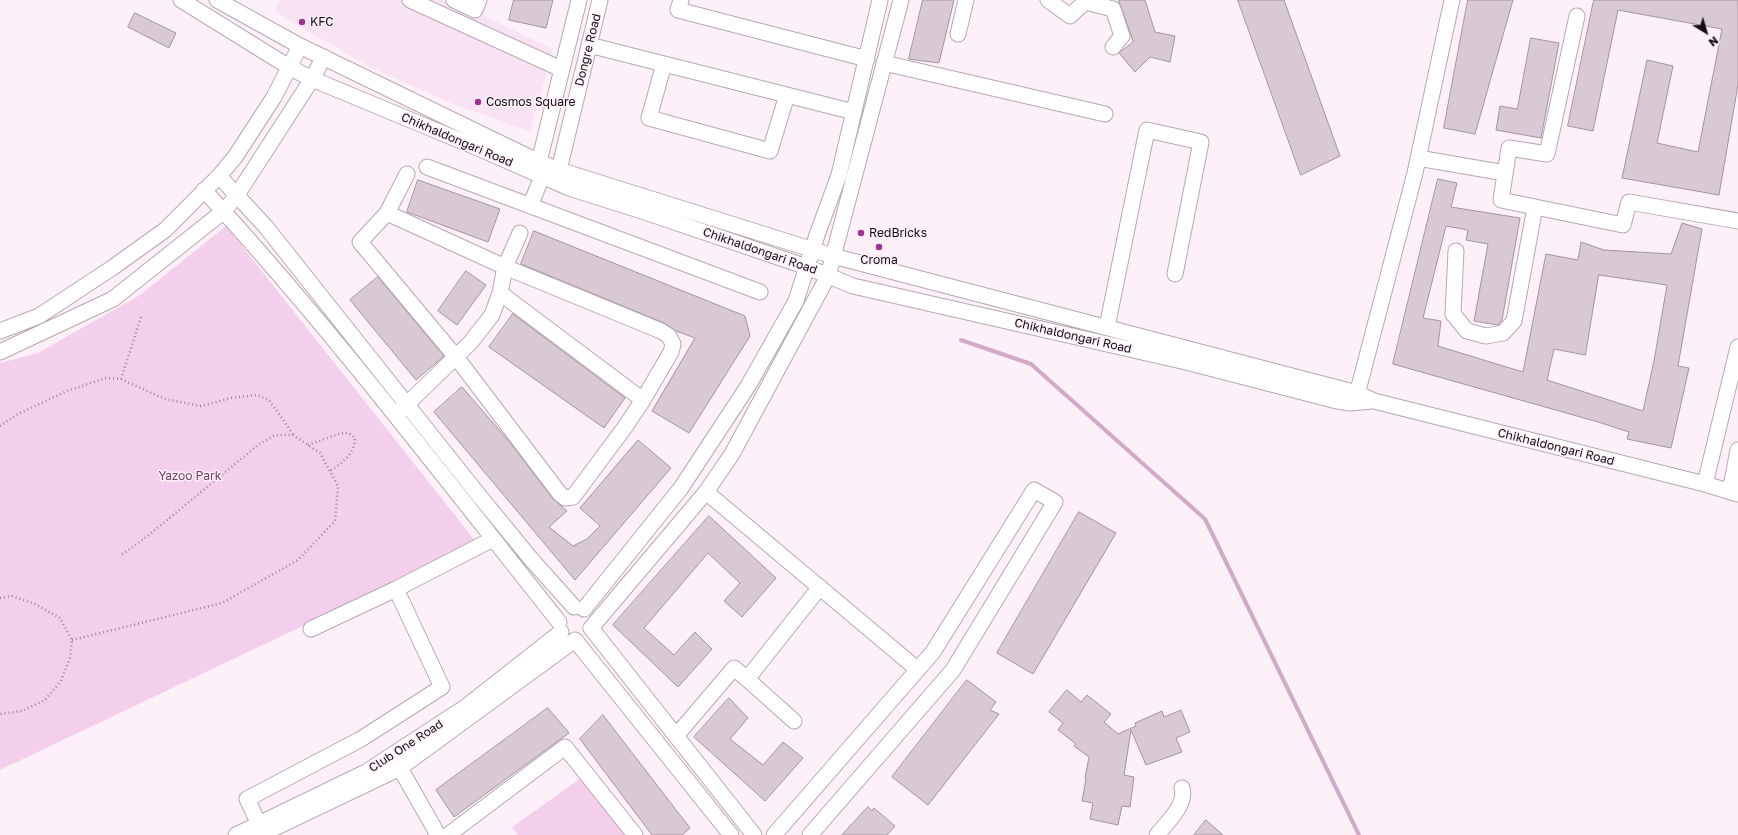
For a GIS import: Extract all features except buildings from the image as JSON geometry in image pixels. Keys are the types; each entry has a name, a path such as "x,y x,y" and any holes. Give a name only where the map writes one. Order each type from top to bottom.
{"street":[{"name":"Chikhaldongari Road","path":"181,0 289,67 312,79 478,148 540,169 558,170 833,256 1107,327 1356,398 1374,401 1705,484 1734,493"},
{"name":"Chikhaldongari Road","path":"217,0 300,46 540,169 569,188 807,266 854,286 1186,362 1337,401 1356,398"},
{"path":"410,0 562,70"},
{"path":"454,0 475,10 479,0"},
{"name":"Dongre Road","path":"530,206 579,0"},
{"name":"Dongre Road","path":"558,170 600,0"},
{"path":"681,0 678,10 866,59"},
{"name":"Club One Road","path":"259,829 366,772 467,706 560,627 564,611 579,608 681,488 748,386 796,301 839,175 880,0"},
{"name":"Club One Road","path":"236,835 259,829 400,768 575,640 585,637 706,492 732,454 828,276 901,0"},
{"path":"958,34 966,0"},
{"path":"1048,0 1070,16 1085,2 1113,9 1122,36 1113,47"},
{"path":"1356,398 1418,158 1452,0"},
{"path":"1577,16 1547,154 1509,148 1501,200 1623,225 1629,202 1738,220"},
{"path":"589,45 854,112"},
{"path":"0,331 39,316 112,268 165,230 219,176 235,157 274,97 300,46"},
{"path":"0,352 113,299 224,211 238,195 324,58"},
{"path":"884,63 1105,114"},
{"path":"664,64 648,118 770,152 787,95"},
{"path":"1107,327 1147,130 1202,142 1175,274"},
{"path":"1418,158 1505,173"},
{"path":"427,167 760,292"},
{"path":"387,213 505,267 661,331 669,336 673,344 671,352 643,400 573,497 565,498 560,494 456,356 360,242 387,213 406,174"},
{"path":"219,176 238,195 276,239 531,559 579,608 590,616 591,628 754,835"},
{"path":"204,190 279,274 493,539 569,639 575,640 731,835"},
{"path":"1456,251 1453,314 1466,331 1486,336 1503,333 1514,321 1535,207"},
{"path":"395,416 470,343 492,315 500,293 505,267 520,233"},
{"path":"500,293 643,400"},
{"path":"1705,484 1738,347"},
{"path":"1734,493 1738,450"},
{"path":"774,835 933,652 1034,490 1055,502 953,670 810,835"},
{"path":"706,492 918,669"},
{"path":"311,629 396,589 493,539"},
{"path":"747,679 820,587"},
{"path":"259,829 247,799 361,739 442,687 396,589"},
{"path":"676,736 734,668 794,721"},
{"path":"448,835 565,747 635,835"},
{"path":"400,768 438,835"},
{"path":"1157,835 1182,802 1184,795 1182,788"}],"path":[{"path":"121,379 141,317"},
{"path":"0,426 16,415 67,391 106,378 121,379 165,400 200,406 231,398 257,396 269,400 293,435 320,453 338,486 335,521 298,560 222,604 72,640"},
{"path":"308,445 341,433 349,433 355,438 355,446 345,460 330,471"},
{"path":"120,556 149,535 258,445 275,435 293,435"},
{"path":"0,598 12,596 35,604 60,618 72,640 70,658 61,681 45,700 22,711 0,714"}],"shaded area":[{"name":"Cosmos Square","path":"280,0 451,0 553,49 530,131 455,105 368,66 274,11"}],"green space":[{"name":"Yazoo Park","path":"226,226 477,543 0,770 0,363 38,353 140,295"},
{"path":"581,778 624,835 518,835 512,827"}],"waterway":[{"path":"961,340 1031,364 1205,519 1359,835"}],"place":[{"name":"KFC","path":"302,22"},
{"name":"Cosmos Square","path":"478,102"},
{"name":"RedBricks","path":"861,233"},
{"name":"Croma","path":"879,247"}]}
